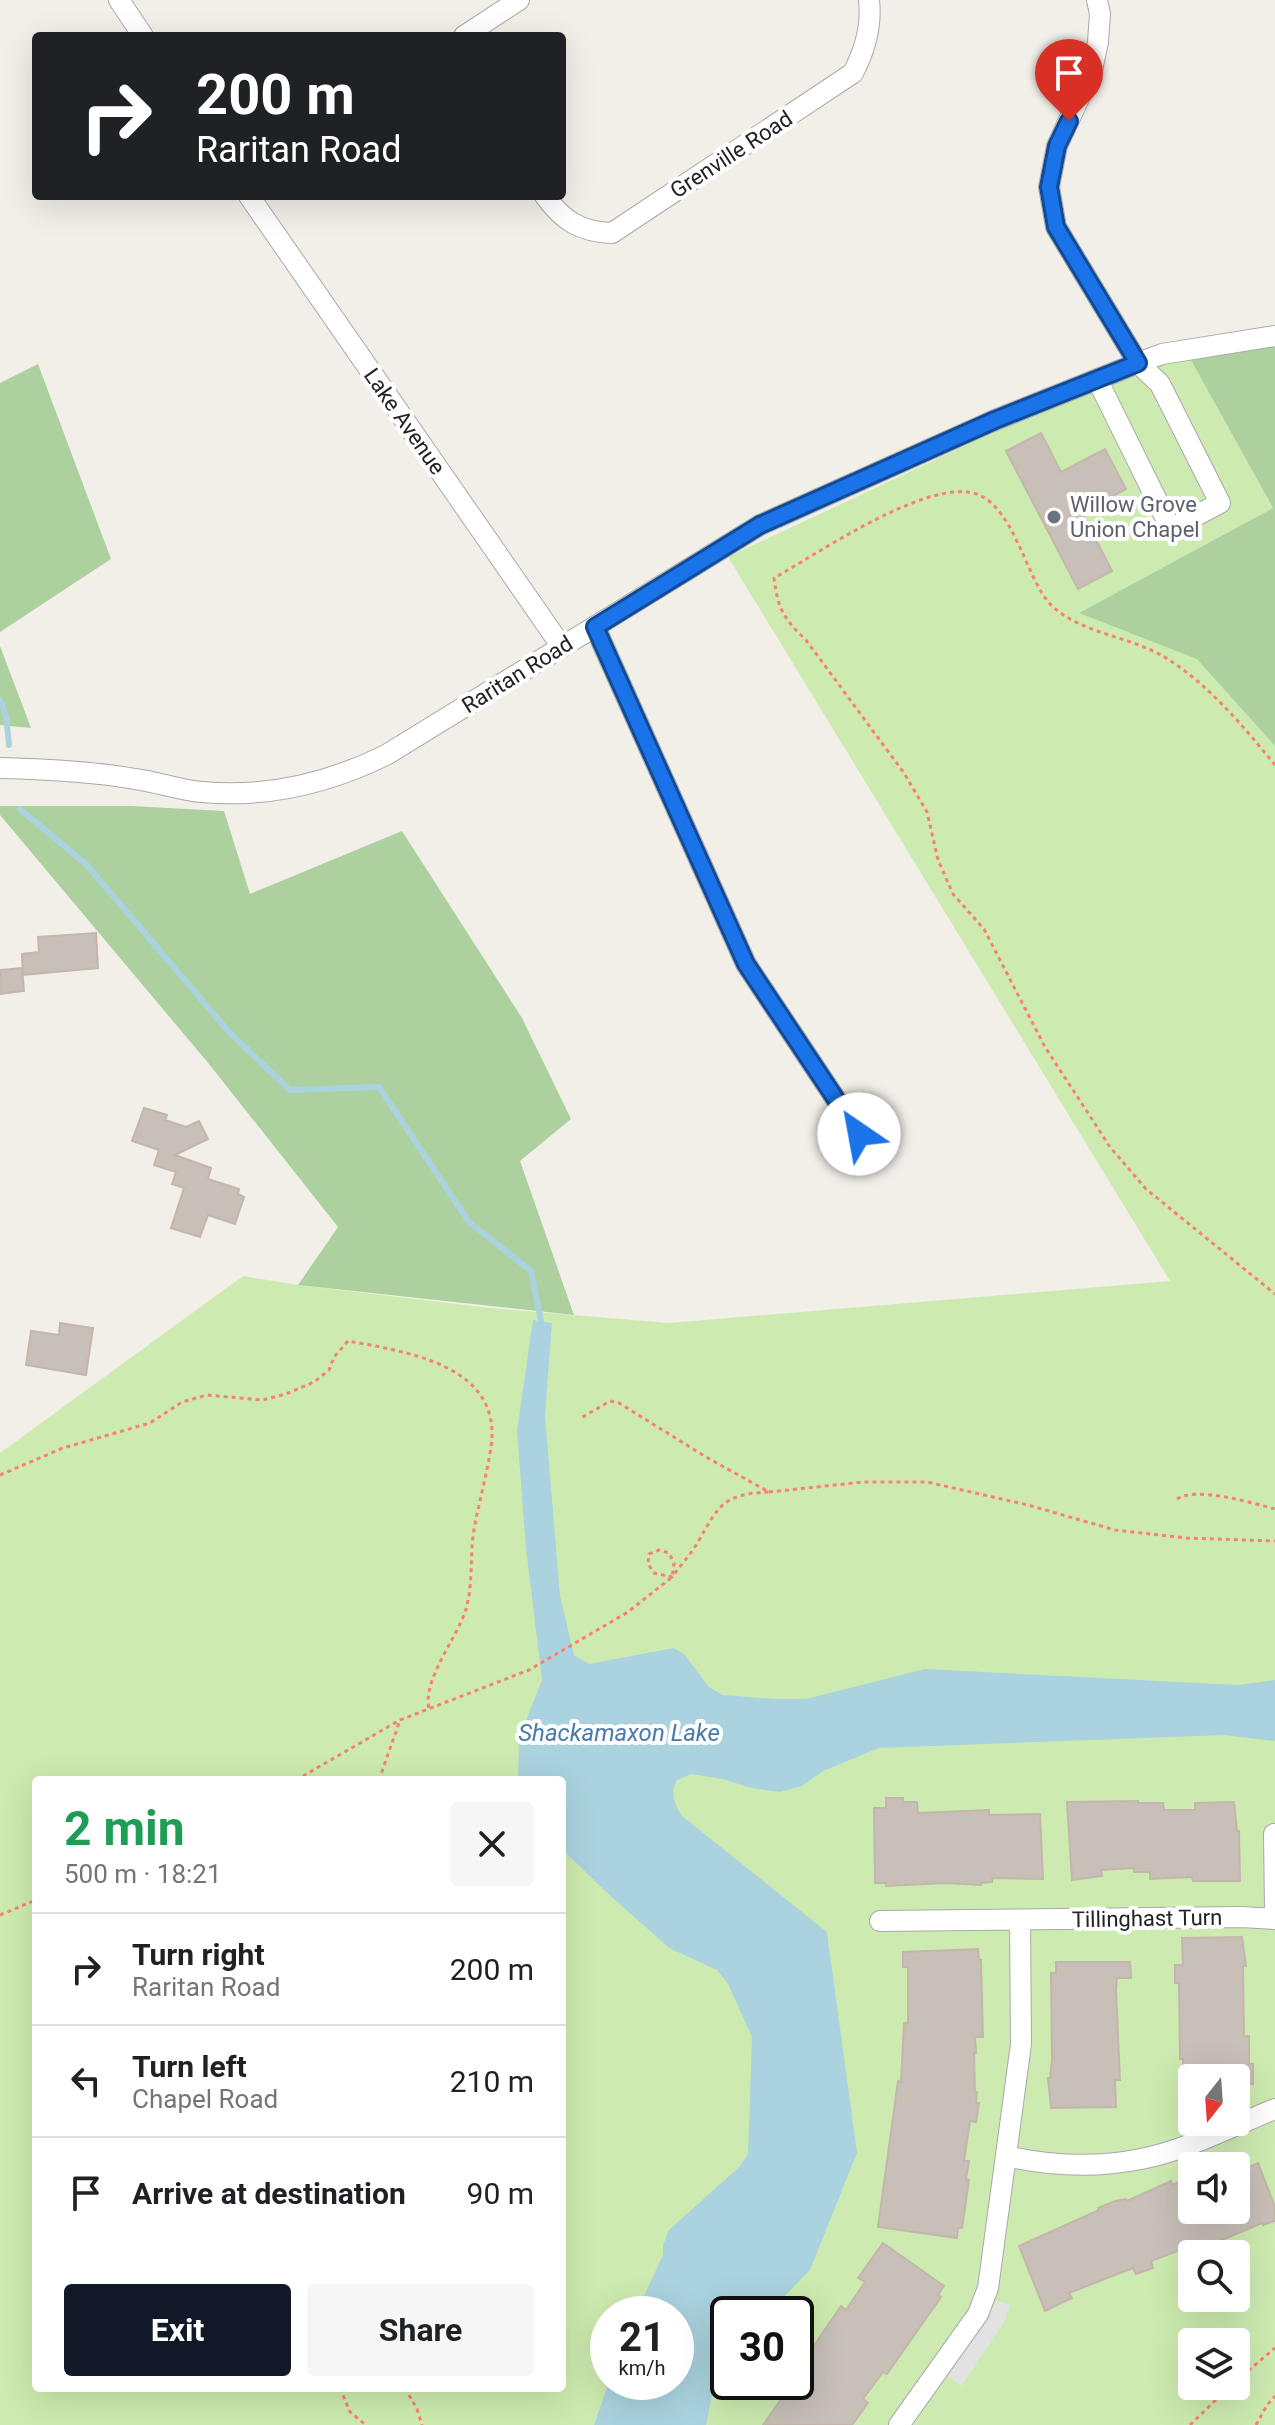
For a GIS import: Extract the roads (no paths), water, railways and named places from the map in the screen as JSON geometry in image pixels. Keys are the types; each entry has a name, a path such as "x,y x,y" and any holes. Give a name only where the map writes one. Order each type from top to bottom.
{"street":[{"path":"119,0 140,32"},
{"path":"470,32 519,0"},
{"name":"Grenville Road","path":"548,200 569,224 597,233 612,233 853,73 866,40 870,20 869,0"},
{"path":"1097,0 1100,14 1092,70 1057,146 1049,187 1056,227 1138,363 1160,384 1220,503 1171,529 1097,379"},
{"name":"Lake Avenue","path":"252,200 562,647"},
{"name":"Raritan Road","path":"0,768 136,779 201,792 269,792 345,773 386,755 760,525 995,420 1162,354 1275,336"},
{"path":"595,627 746,964 859,1134"},
{"path":"1274,1834 1275,1910"},
{"name":"Tillinghast Turn","path":"880,1921 1275,1919"},
{"path":"899,2425 978,2314 985,2298 1021,2044 1020,1921"},
{"path":"1006,2156 1073,2165 1116,2164 1145,2159 1275,2109"}],"water":[{"name":"Shackamaxon Lake","path":"533,1320 552,1323 545,1415 560,1596 574,1655 589,1664 674,1648 684,1654 709,1687 723,1695 775,1699 806,1699 925,1669 1238,1685 1275,1680 1275,1741 1224,1735 879,1748 823,1771 802,1786 780,1792 691,1774 677,1780 674,1798 682,1816 827,1932 857,2153 810,2270 785,2296 710,2296 711,2400 706,2425 594,2425 603,2400 694,2400 694,2296 644,2296 663,2255 669,2230 739,2167 748,2154 752,2037 728,1984 717,1970 669,1948 566,1853 566,1776 518,1776 519,1738 542,1680 526,1548 517,1431"}],"waterway":[{"path":"0,700 6,716 9,745"},
{"path":"20,809 86,864 229,1032 290,1090 379,1087 469,1222 531,1271 541,1321"}],"place":[{"name":"Willow Grove Union Chapel","path":"1054,517"}]}
